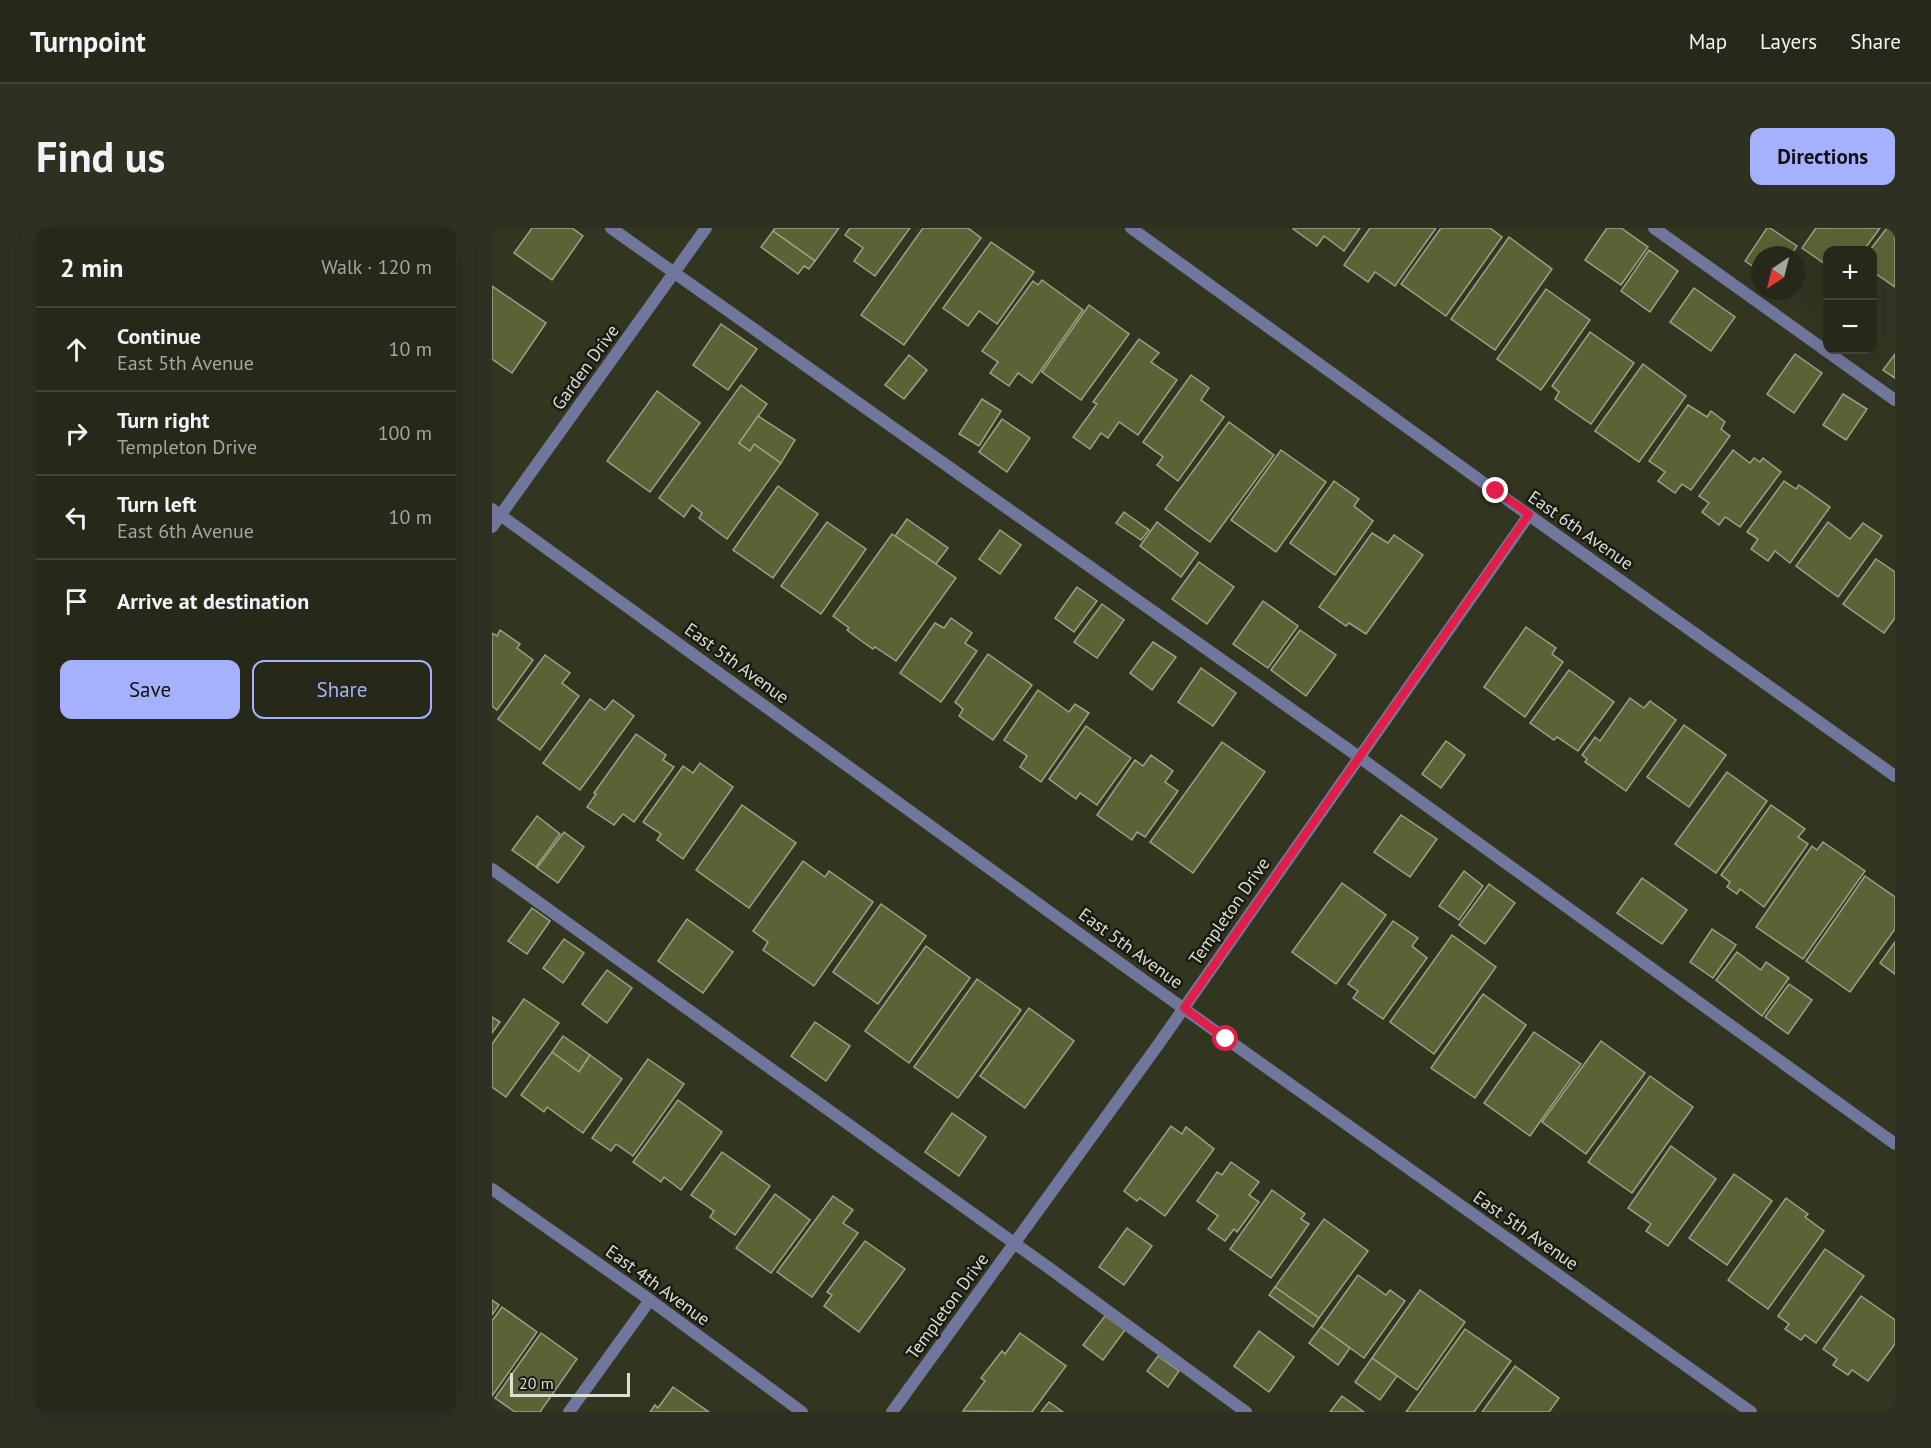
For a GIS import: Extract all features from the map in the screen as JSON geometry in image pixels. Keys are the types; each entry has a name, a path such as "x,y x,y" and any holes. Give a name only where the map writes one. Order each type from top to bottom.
{"street":[{"path":"611,228 1359,757 1895,1144"},
{"name":"Garden Drive","path":"492,527 496,512 675,274 706,228"},
{"name":"East 6th Avenue","path":"1131,228 1895,776"},
{"path":"1654,228 1895,400"},
{"name":"East 5th Avenue","path":"496,512 1184,1008 1751,1412"},
{"name":"Templeton Drive","path":"892,1412 1184,1008 1529,514"},
{"path":"492,869 1246,1412"},
{"name":"East 4th Avenue","path":"492,1189 650,1300 802,1412"},
{"path":"569,1412 650,1300"}],"building":[{"path":"532,228 572,228 583,236 552,280 514,253"},
{"path":"775,228 839,228 815,261 773,231"},
{"path":"850,228 910,228 875,276 854,261 863,248 845,235"},
{"path":"923,228 968,228 981,238 904,345 861,315"},
{"path":"1294,228 1360,228 1344,251 1324,236 1317,246"},
{"path":"1370,228 1436,228 1395,286 1375,272 1368,282 1344,265"},
{"path":"1441,228 1490,228 1502,237 1446,316 1401,284"},
{"path":"1607,228 1621,228 1648,247 1621,285 1585,260"},
{"path":"1767,228 1770,228 1797,246 1755,246"},
{"path":"1816,228 1880,228 1867,246 1823,246 1823,263 1805,250 1803,246"},
{"path":"1887,228 1895,228 1895,287 1877,274 1877,246 1873,246"},
{"path":"773,231 815,261 809,269 804,266 798,274 761,247"},
{"path":"1509,237 1552,269 1495,350 1451,319"},
{"path":"991,242 1034,272 997,324 979,311 968,326 943,308"},
{"path":"1649,250 1678,271 1650,312 1621,291"},
{"path":"1751,252 1751,265 1745,261"},
{"path":"1042,280 1083,310 1032,383 1018,373 1009,386 990,373 998,362 982,351 1033,281 1038,285"},
{"path":"492,286 546,323 512,373 492,359"},
{"path":"1694,288 1735,317 1711,351 1670,322"},
{"path":"1546,289 1590,320 1541,390 1497,359"},
{"path":"1089,305 1129,334 1081,400 1042,372"},
{"path":"721,324 757,349 728,390 693,365"},
{"path":"1590,332 1634,363 1591,424 1555,399 1559,392 1552,386"},
{"path":"1139,339 1159,353 1151,362 1177,380 1138,435 1119,422 1108,438 1101,433 1090,449 1073,437 1097,404 1093,402"},
{"path":"1795,354 1822,373 1794,413 1767,394"},
{"path":"1895,354 1895,378 1883,370"},
{"path":"909,355 927,370 904,399 885,385"},
{"path":"1643,364 1686,396 1639,462 1595,431"},
{"path":"1191,375 1209,388 1201,400 1224,417 1178,481 1157,465 1163,457 1143,442"},
{"path":"741,385 767,404 739,443 750,451 754,444 781,463 727,539 699,518 702,513 692,505 684,517 659,498"},
{"path":"657,391 700,423 650,492 607,461"},
{"path":"1843,394 1867,409 1846,440 1823,425"},
{"path":"982,399 1001,411 979,446 959,434"},
{"path":"1688,405 1707,417 1711,411 1725,422 1721,429 1730,436 1691,490 1682,484 1675,493 1658,481 1665,472 1649,461"},
{"path":"758,416 795,440 781,463 754,444 750,451 739,443"},
{"path":"1002,419 1030,438 1007,472 979,452"},
{"path":"1229,422 1274,455 1210,542 1165,509"},
{"path":"1281,450 1326,482 1276,552 1231,520"},
{"path":"1733,450 1750,463 1754,458 1760,462 1763,458 1781,472 1740,527 1725,517 1719,525 1702,512 1709,503 1699,496"},
{"path":"1334,481 1359,499 1354,506 1373,521 1335,575 1290,543"},
{"path":"1784,481 1796,489 1799,485 1830,507 1790,563 1775,551 1768,561 1751,549 1758,539 1747,532"},
{"path":"778,486 818,514 773,578 733,550"},
{"path":"1124,512 1149,530 1141,540 1116,523"},
{"path":"907,519 948,548 936,564 895,536"},
{"path":"827,522 866,549 821,614 781,586"},
{"path":"1157,522 1198,553 1181,577 1140,546"},
{"path":"1828,522 1850,539 1863,523 1882,536 1838,597 1796,566"},
{"path":"1000,530 1021,545 1000,574 979,559"},
{"path":"1372,533 1388,543 1394,535 1423,555 1366,634 1349,623 1346,626 1319,607"},
{"path":"892,534 956,578 896,661 860,640 833,616"},
{"path":"1876,559 1895,572 1895,618 1884,633 1843,604"},
{"path":"1199,562 1234,587 1207,624 1172,599"},
{"path":"1077,587 1097,601 1074,632 1055,618"},
{"path":"1263,601 1298,626 1268,668 1233,644"},
{"path":"1102,604 1124,620 1097,658 1074,642"},
{"path":"951,618 972,633 965,643 977,651 941,702 900,673 935,623 944,628"},
{"path":"1526,627 1556,648 1552,654 1563,662 1525,717 1484,687"},
{"path":"500,630 520,644 517,648 533,660 497,710 492,706 492,633 497,636"},
{"path":"1300,630 1336,655 1306,696 1271,670"},
{"path":"1153,642 1176,657 1152,690 1130,673"},
{"path":"988,654 1032,685 993,740 959,716 963,709 955,702"},
{"path":"545,655 570,673 562,683 579,696 540,750 498,719"},
{"path":"1201,668 1236,693 1213,726 1178,702"},
{"path":"1569,670 1614,702 1578,751 1557,737 1554,740 1530,723"},
{"path":"1038,690 1069,712 1075,704 1089,713 1041,782 1020,767 1027,756 1004,740"},
{"path":"1630,698 1644,708 1650,701 1676,720 1626,791 1585,762 1587,759 1582,755 1595,737 1600,741"},
{"path":"590,699 605,710 613,700 634,716 580,790 543,763"},
{"path":"1684,725 1726,755 1689,807 1647,777"},
{"path":"1086,726 1131,758 1097,805 1080,793 1076,799 1049,779"},
{"path":"636,734 666,755 663,760 674,767 634,822 623,814 614,825 587,807 596,794 594,793"},
{"path":"1446,741 1465,755 1441,788 1422,774"},
{"path":"1222,742 1265,772 1193,873 1150,842"},
{"path":"1151,755 1173,771 1165,782 1178,791 1145,837 1137,832 1132,840 1097,815 1135,760 1143,766"},
{"path":"700,763 733,787 683,859 657,840 661,834 643,822 683,766 693,773"},
{"path":"1727,772 1767,801 1716,873 1675,844"},
{"path":"742,805 796,843 749,908 696,870"},
{"path":"1771,805 1805,829 1798,837 1808,844 1764,907 1740,889 1737,894 1727,887 1730,882 1721,875"},
{"path":"1401,815 1437,839 1410,877 1374,852"},
{"path":"537,816 560,834 536,867 512,850"},
{"path":"564,832 584,847 558,883 537,868"},
{"path":"1823,842 1865,871 1803,959 1756,927 1812,846 1817,850"},
{"path":"803,861 825,877 829,871 873,902 814,986 763,950 768,942 753,931"},
{"path":"1464,871 1483,886 1459,920 1439,906"},
{"path":"1865,876 1895,897 1895,929 1850,992 1806,961"},
{"path":"1642,878 1687,910 1662,944 1617,913"},
{"path":"1342,883 1386,915 1336,984 1292,952"},
{"path":"1489,884 1515,903 1485,944 1459,925"},
{"path":"881,904 926,936 878,1004 833,972"},
{"path":"532,908 550,921 527,954 508,941"},
{"path":"687,919 733,952 703,993 658,961"},
{"path":"1393,921 1418,938 1412,946 1427,958 1383,1019 1353,998 1358,991 1348,984"},
{"path":"1712,929 1736,945 1713,978 1690,962"},
{"path":"1452,935 1496,967 1434,1054 1390,1022"},
{"path":"564,939 584,953 563,983 543,968"},
{"path":"1895,942 1895,974 1880,963"},
{"path":"926,946 970,978 909,1063 865,1031"},
{"path":"1737,952 1761,970 1766,962 1789,978 1762,1016 1716,980"},
{"path":"607,970 632,988 607,1023 582,1004"},
{"path":"977,979 1021,1010 958,1098 914,1067"},
{"path":"1789,984 1812,1000 1788,1034 1765,1017"},
{"path":"1483,994 1526,1025 1475,1098 1431,1068"},
{"path":"524,999 559,1023 506,1097 492,1087 492,1044"},
{"path":"1029,1008 1074,1041 1025,1108 980,1076"},
{"path":"492,1017 500,1022 492,1033"},
{"path":"815,1022 850,1046 826,1081 791,1056"},
{"path":"1534,1032 1581,1064 1530,1136 1484,1103"},
{"path":"563,1036 590,1055 579,1072 552,1052"},
{"path":"1601,1041 1645,1073 1586,1154 1542,1122"},
{"path":"552,1052 579,1072 590,1055 622,1079 583,1133 547,1107 544,1112 521,1095"},
{"path":"648,1059 684,1084 633,1156 616,1144 611,1151 592,1138"},
{"path":"1650,1076 1693,1107 1632,1193 1588,1162"},
{"path":"678,1100 722,1132 681,1190 664,1177 661,1182 633,1162"},
{"path":"952,1113 986,1137 959,1176 925,1152"},
{"path":"1171,1126 1182,1134 1186,1127 1214,1149 1165,1216 1140,1198 1137,1201 1124,1191"},
{"path":"1671,1146 1716,1179 1668,1246 1646,1231 1651,1224 1628,1208"},
{"path":"722,1152 770,1186 735,1235 710,1217 714,1211 691,1195"},
{"path":"1231,1162 1259,1182 1249,1195 1259,1202 1237,1232 1234,1229 1225,1241 1208,1229 1218,1216 1197,1201 1217,1172 1222,1175"},
{"path":"1734,1174 1772,1201 1727,1265 1689,1238"},
{"path":"1272,1190 1305,1214 1301,1219 1309,1224 1271,1278 1230,1249"},
{"path":"775,1194 810,1220 771,1273 736,1248"},
{"path":"833,1196 853,1210 843,1223 858,1233 812,1297 777,1272"},
{"path":"1786,1198 1808,1214 1805,1217 1824,1231 1768,1309 1728,1280"},
{"path":"1324,1219 1368,1251 1319,1318 1275,1287"},
{"path":"1127,1228 1152,1246 1124,1285 1099,1267"},
{"path":"865,1241 905,1269 859,1332 824,1306 832,1295 827,1292"},
{"path":"1825,1249 1864,1276 1816,1343 1805,1335 1801,1340 1785,1329 1789,1324 1778,1316"},
{"path":"1358,1275 1386,1295 1390,1290 1405,1301 1364,1358 1321,1327"},
{"path":"1275,1287 1319,1318 1313,1327 1269,1295"},
{"path":"1420,1290 1465,1322 1417,1390 1372,1358"},
{"path":"1861,1296 1895,1320 1895,1344 1868,1381 1852,1370 1848,1375 1833,1365 1837,1359 1823,1349"},
{"path":"492,1300 499,1305 492,1315"},
{"path":"502,1307 537,1332 492,1396 492,1321"},
{"path":"1105,1316 1125,1330 1103,1360 1083,1345"},
{"path":"1321,1327 1350,1348 1338,1365 1309,1343"},
{"path":"1465,1329 1511,1361 1474,1412 1406,1412"},
{"path":"1259,1331 1294,1357 1269,1392 1234,1366"},
{"path":"541,1333 577,1359 540,1412 515,1412 495,1398"},
{"path":"1020,1333 1066,1366 1032,1412 963,1411 985,1381 981,1378 1002,1351 1005,1354"},
{"path":"1158,1356 1179,1371 1168,1387 1147,1371"},
{"path":"1372,1358 1397,1376 1380,1400 1355,1382"},
{"path":"1515,1366 1559,1398 1549,1412 1482,1412"},
{"path":"673,1387 709,1412 650,1412 655,1405 658,1408"},
{"path":"1342,1396 1364,1412 1330,1412"},
{"path":"1049,1402 1063,1412 1041,1412"}],"route":[{"path":"1226,1039 1184,1008 1529,514 1496,491"}]}
